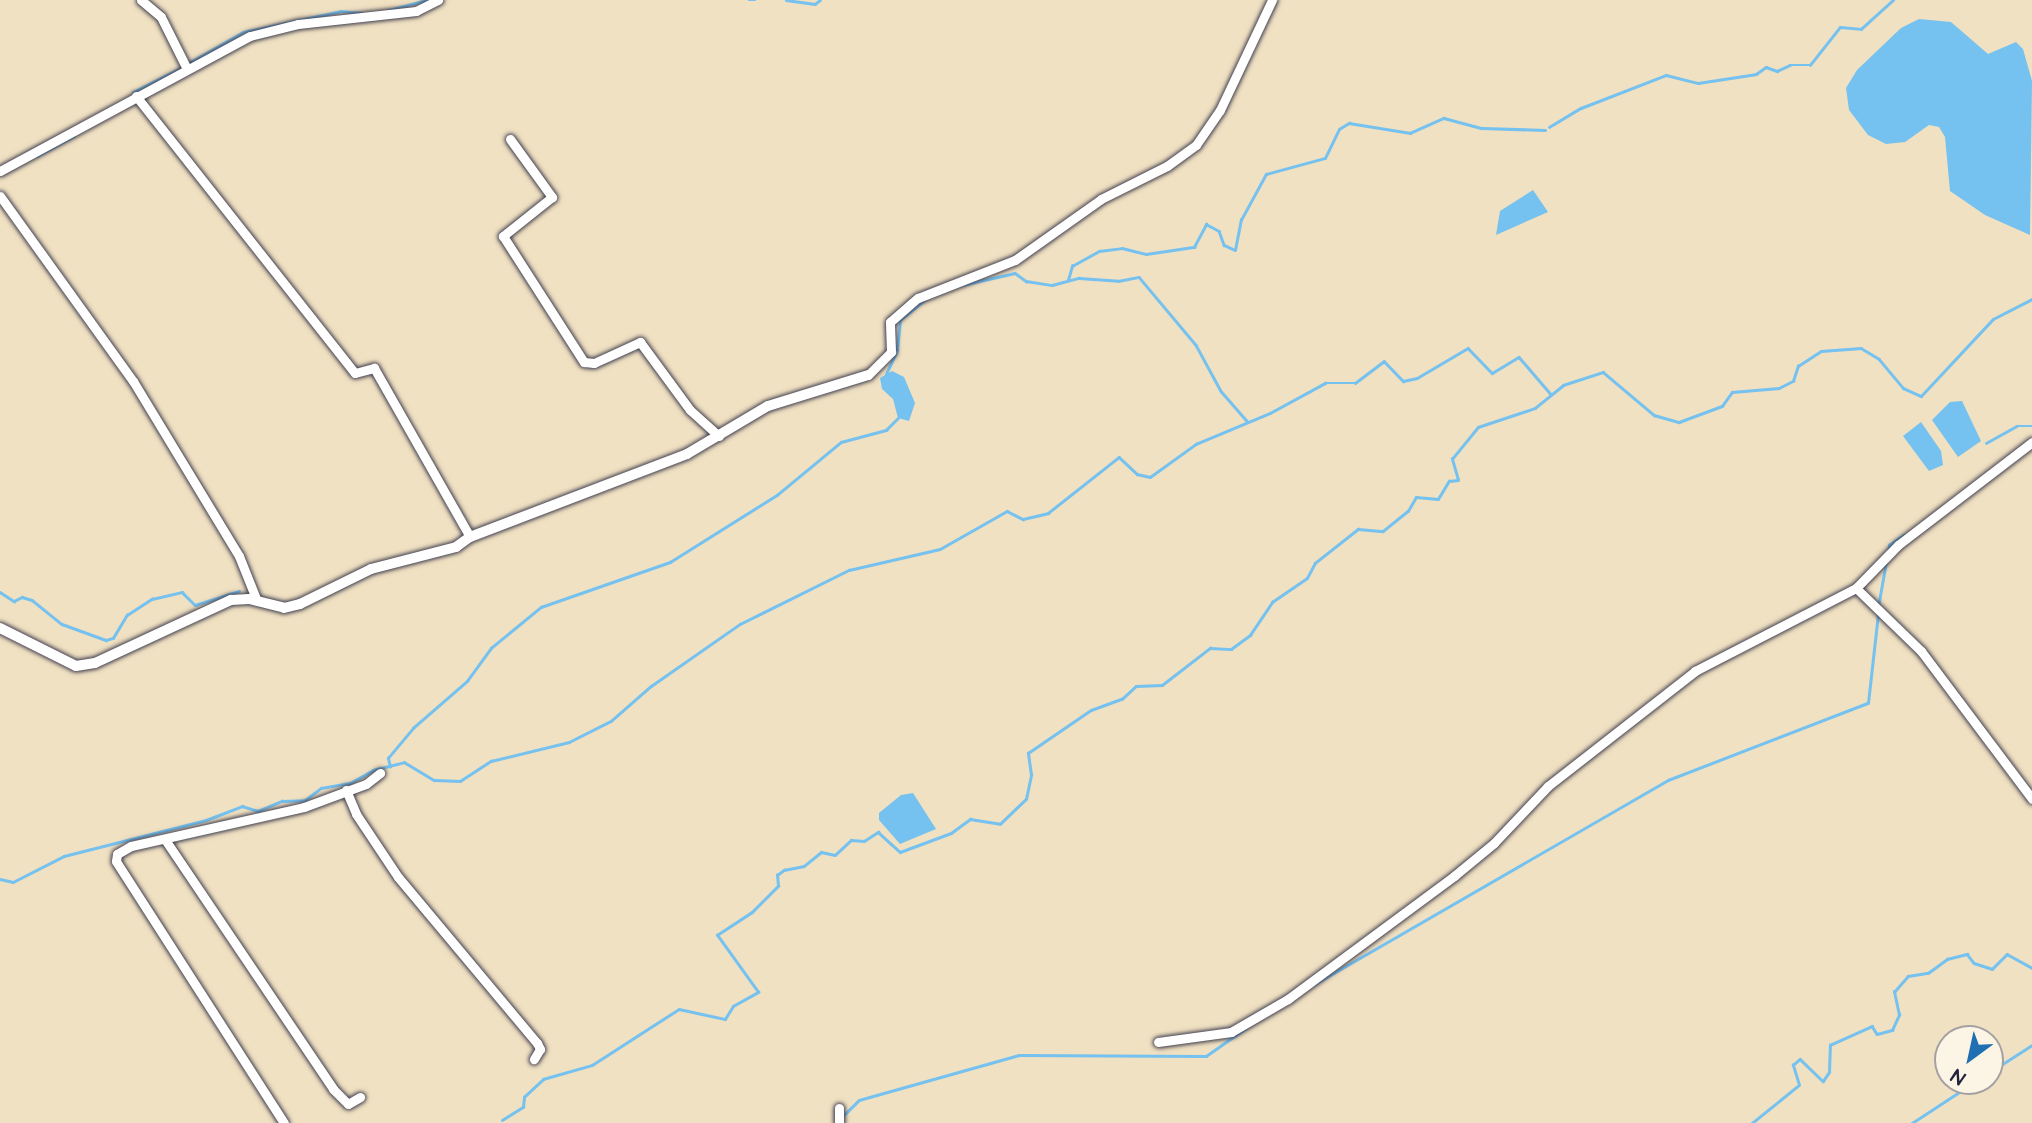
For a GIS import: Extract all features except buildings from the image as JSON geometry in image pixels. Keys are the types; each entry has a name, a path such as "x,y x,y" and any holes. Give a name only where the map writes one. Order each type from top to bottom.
{"street":[{"path":"141,0 161,18 187,69"},
{"path":"0,171 187,69 274,29 416,11 438,0"},
{"path":"0,628 76,666 95,663 231,600 257,601 284,608 300,604 370,569 456,547 470,537 687,454 768,406 868,375 881,366 893,343 890,322 918,298 1015,260 1101,199 1167,166 1196,145 1220,110 1272,0"},
{"path":"136,96 355,373 374,368 470,537"},
{"path":"510,139 552,197 503,236 584,362 594,363 640,342 690,410 719,436"},
{"path":"0,196 146,402 239,556 257,601"},
{"path":"1158,1042 1231,1032 1289,999 1454,876 1494,843 1548,786 1695,671 1777,625 1856,588 1898,545 2032,442"},
{"path":"1856,588 1921,651 2032,799"},
{"path":"285,1123 116,861 117,854 131,846 166,841 304,807 380,773"},
{"path":"345,790 398,877 537,1043 540,1049 534,1059"},
{"path":"166,841 333,1088 348,1104 360,1097"},
{"path":"839,1108 839,1123"}],"water":[{"path":"1919,19 1951,22 1988,54 2016,42 2023,49 2032,81 2030,235 1985,215 1950,191 1945,137 1939,127 1929,125 1905,142 1886,144 1868,135 1849,110 1846,88 1857,70 1901,28"},
{"path":"1533,190 1548,212 1496,235 1500,211"},
{"path":"892,371 904,377 915,403 909,421 898,418 893,399 882,389 880,378"},
{"path":"1962,401 1981,441 1958,457 1932,420 1950,402"},
{"path":"1921,422 1941,451 1943,465 1929,471 1903,436"},
{"path":"913,793 936,829 900,844 879,820 879,813 901,795"}],"waterway":[{"path":"389,10 427,0"},
{"path":"749,0 755,0"},
{"path":"786,0 815,4 820,0"},
{"path":"1549,127 1581,108 1666,75 1698,83 1756,74 1766,67 1777,71 1790,65 1810,65 1840,27 1861,29 1893,0"},
{"path":"187,64 243,32 341,11 362,13"},
{"path":"133,92 183,67"},
{"path":"1068,280 1072,266 1099,251 1122,248 1146,254 1194,247 1206,224 1219,231 1224,245 1235,250 1241,220 1266,174 1325,158 1339,129 1349,123 1410,133 1444,118 1482,128 1545,130"},
{"path":"37,156 74,136"},
{"path":"958,286 1015,273 1026,281 1052,285 1079,278 1118,281 1139,277 1196,345 1221,391 1247,421"},
{"path":"886,374 897,350 900,320 926,299"},
{"path":"502,1120 523,1107 524,1097 543,1079 592,1065 679,1009 725,1019 733,1006 758,992 717,935 752,912 778,886 777,875 784,870 804,866 821,852 835,855 851,840 864,841 878,832 900,852 951,833 970,819 1000,824 1026,799 1031,775 1028,753 1091,710 1122,699 1136,686 1162,685 1210,648 1231,649 1250,635 1272,602 1307,578 1315,563 1358,529 1383,531 1408,511 1416,497 1438,499 1449,481 1458,480 1452,459 1478,427 1535,408 1563,385 1603,372 1654,415 1679,422 1722,406 1732,392 1779,388 1793,381 1798,366 1821,351 1861,348 1879,359 1903,388 1921,396 1993,319 2032,299"},
{"path":"0,879 13,882 64,856 206,820 242,806 258,811 282,801 305,800 321,788 350,783 373,770 404,762 434,780 460,781 491,761 569,742 611,721 651,686 740,624 849,570 940,549 1007,511 1023,519 1048,513 1119,457 1137,474 1150,477 1196,444 1270,413 1325,383 1355,383 1384,361 1403,381 1417,378 1468,348 1492,373 1519,357 1550,393"},
{"path":"390,767 388,758 413,728 467,681 491,648 541,607 670,562 777,495 841,442 886,430 898,418"},
{"path":"1986,443 2017,426 2032,426"},
{"path":"1888,552 1889,545 1904,535"},
{"path":"1878,607 1886,562"},
{"path":"0,592 14,601 22,597 32,600 62,624 106,640 113,638 127,615 152,599 182,592 195,605 239,591"},
{"path":"1313,985 1668,780 1868,703 1878,614"},
{"path":"1752,1123 1799,1085 1793,1065 1800,1059 1823,1081 1829,1072 1830,1045 1872,1026 1877,1034 1892,1030 1899,1015 1894,992 1908,976 1928,973 1947,959 1967,954 1974,963 1992,969 2007,954 2032,968"},
{"path":"841,1118 859,1100 1019,1055 1206,1056 1246,1028"},
{"path":"2004,1063 2032,1045"},
{"path":"1912,1123 1955,1095"}]}
